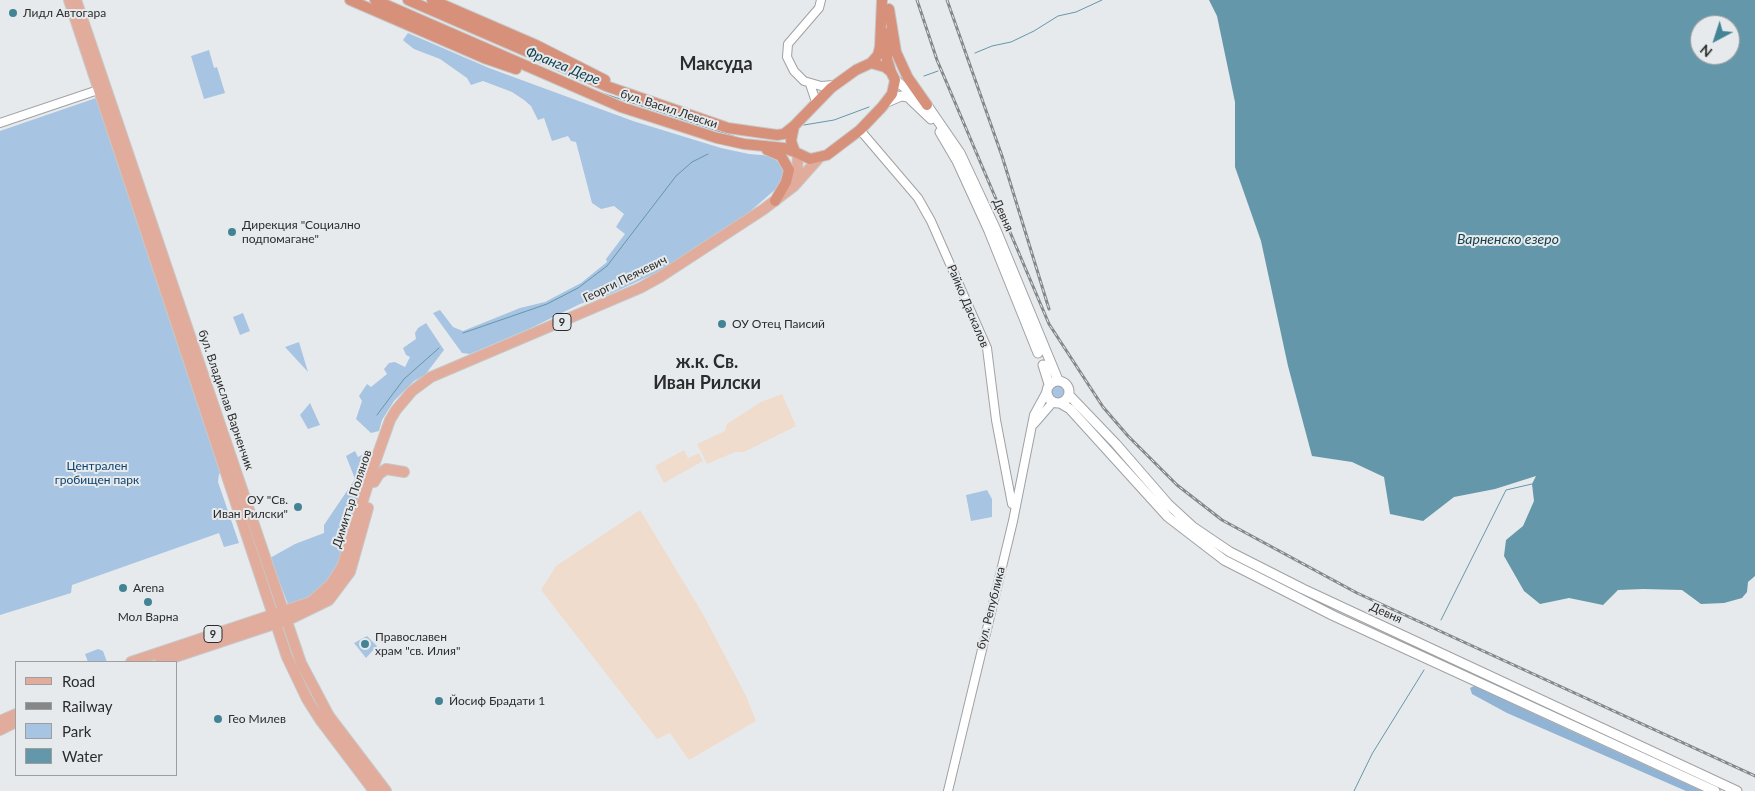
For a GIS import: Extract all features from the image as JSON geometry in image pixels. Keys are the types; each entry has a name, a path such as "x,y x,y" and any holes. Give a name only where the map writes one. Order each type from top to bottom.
{"highway":[{"path":"350,0 492,61 570,86"},
{"name":"бул. Васил Левски","path":"375,0 570,86 647,116 703,134 749,145 784,148 806,158 818,159"},
{"name":"бул. Васил Левски","path":"408,0 545,61 644,100 751,133 777,136 784,134 794,126"},
{"path":"432,0 570,62 644,100"},
{"path":"797,153 790,141 794,126 836,84 856,70 871,63 878,55 882,0"},
{"path":"890,5 896,52 908,78 927,104"},
{"name":"9","path":"818,159 834,151 860,130 887,102 894,91 893,76 887,52 890,5"},
{"path":"871,63 885,66 893,76"},
{"path":"749,145 777,153 787,163 787,178 775,201"}],"main road":[{"name":"бул. Владислав Варненчик","path":"71,0 98,90 287,657 307,699 374,791"},
{"name":"бул. Владислав Варненчик","path":"71,0 301,664 316,693 345,738 386,791"},
{"name":"Девня","path":"893,76 927,104 949,135 968,170 996,230 1051,386"},
{"name":"Девня","path":"887,102 901,96 912,100 929,116 945,140 989,231 1057,403 1070,409 1168,517 1224,560 1367,631 1715,791"},
{"path":"789,190 797,172 797,153"},
{"name":"Георги Пеячевич","path":"381,448 396,410 404,398 422,383 640,288 721,239 775,201 789,190 818,159"},
{"name":"Девня","path":"1051,386 1068,386 1069,395 1116,444 1168,504 1193,527 1230,552 1302,589 1737,791"},
{"path":"1057,403 1069,395"},
{"name":"Димитър Полянов","path":"285,616 311,602 338,576 347,554 381,448"},
{"name":"Димитър Полянов","path":"274,619 304,614 328,600 345,580 356,556 380,461 381,448"},
{"path":"374,482 379,474 386,469 404,472"},
{"name":"9","path":"134,661 274,619"},
{"name":"9","path":"163,661 274,619"},
{"path":"0,721 15,714"},
{"path":"0,730 15,722"}],"street":[{"path":"821,0 819,8 792,38 787,50 788,61 794,71 810,84 822,86 836,84"},
{"path":"810,84 816,102"},
{"path":"0,123 98,90"},
{"name":"Райко Даскалов","path":"860,130 918,198 931,221 987,348 996,420 1012,504 1016,506"},
{"name":"бул. Република","path":"948,791 1016,506 1036,411 1051,386"},
{"name":"бул. Република","path":"1033,426 1057,403"}],"shaded area":[{"path":"782,394 796,426 744,452 735,452 707,464 697,444 725,431 727,424 761,402"},
{"path":"684,450 688,458 699,453 703,461 664,483 655,466"},
{"path":"640,510 703,614 746,696 756,721 689,760 670,733 657,739 541,590 556,566"},
{"path":"1474,686 1702,791 1686,791 1507,713 1472,694 1470,688"}],"green space":[{"path":"408,33 489,68 633,121 721,148 749,154 772,156 784,168 782,179 777,188 739,221 667,268 608,295 580,304 531,328 470,354 462,353 433,313 440,310 453,327 463,331 520,308 545,302 581,283 607,262 606,259 625,234 616,227 624,214 614,206 601,209 592,203 576,142 571,141 568,136 552,141 544,118 538,120 531,106 524,100 512,92 483,81 471,85 467,78 440,59 414,49 405,42 403,40"},
{"path":"209,50 214,68 217,67 225,93 204,99 191,56"},
{"name":"Централен гробищен парк","path":"96,98 223,472 219,474 218,482 239,543 224,547 219,533 72,585 71,593 0,615 0,131"},
{"path":"243,313 250,331 240,335 233,317"},
{"path":"426,323 444,350 425,375 414,381 394,401 382,420 379,431 371,433 356,419 362,401 359,396 367,384 371,387 387,374 384,369 389,363 395,362 405,367 410,357 406,355 403,348 416,339 415,333 418,328"},
{"path":"299,342 308,372 285,347"},
{"path":"1058,383 1064,385 1066,391 1064,397 1058,399 1052,397 1050,391 1052,385"},
{"path":"310,403 320,425 308,429 300,415"},
{"path":"355,451 358,457 362,455 374,465 331,584 290,609 270,558 295,544 324,533 324,525 355,479 346,456"},
{"path":"987,490 992,499 992,517 971,521 966,495"},
{"path":"367,636 377,646 366,658 354,643"},
{"path":"98,649 103,651 107,661 88,661 85,654"}],"water":[{"name":"Варненско езеро","path":"1209,0 1755,0 1755,576 1748,582 1747,592 1742,598 1724,603 1701,604 1682,590 1643,589 1618,590 1603,605 1569,598 1540,604 1524,591 1504,556 1506,540 1523,526 1534,501 1532,484 1536,476 1495,489 1454,497 1423,521 1390,514 1384,477 1352,462 1312,456 1288,366 1261,241 1235,167 1235,102 1217,16"}],"waterway":[{"name":"Франга Дере","path":"388,0 396,4"},
{"name":"Франга Дере","path":"975,53 992,46 1011,42 1034,31 1058,16 1076,12 1102,0"},
{"name":"Франга Дере","path":"924,76 938,71"},
{"name":"Франга Дере","path":"602,93 736,137"},
{"name":"Франга Дере","path":"804,125 834,120 869,107"},
{"path":"463,333 547,304 578,288 607,266 676,176 692,162 708,154"},
{"path":"377,415 404,379 439,348"},
{"path":"1441,620 1506,490 1532,484"},
{"path":"1354,791 1372,754 1424,670"}],"railway":[{"path":"917,0 937,60 1049,324 1103,407 1128,436 1177,485 1222,520 1357,593 1755,776"},
{"path":"947,0 1002,156 1049,309"}],"place":[{"name":"Лидл Автогара","path":"13,13"},
{"name":"Дирекция \"Социално подпомагане\"","path":"232,232"},
{"name":"ОУ Отец Паисий","path":"722,324"},
{"name":"ОУ \"Св. Иван Рилски\"","path":"298,507"},
{"name":"Arena","path":"123,588"},
{"name":"Мол Варна","path":"148,602"},
{"name":"Православен храм \"св. Илия\"","path":"365,644"},
{"name":"Йосиф Брадати 1","path":"439,701"},
{"name":"Гео Милев","path":"218,719"}],"district":[{"name":"Максуда","path":"716,64"},
{"name":"ж.к. Св. Иван Рилски","path":"707,372"}]}
